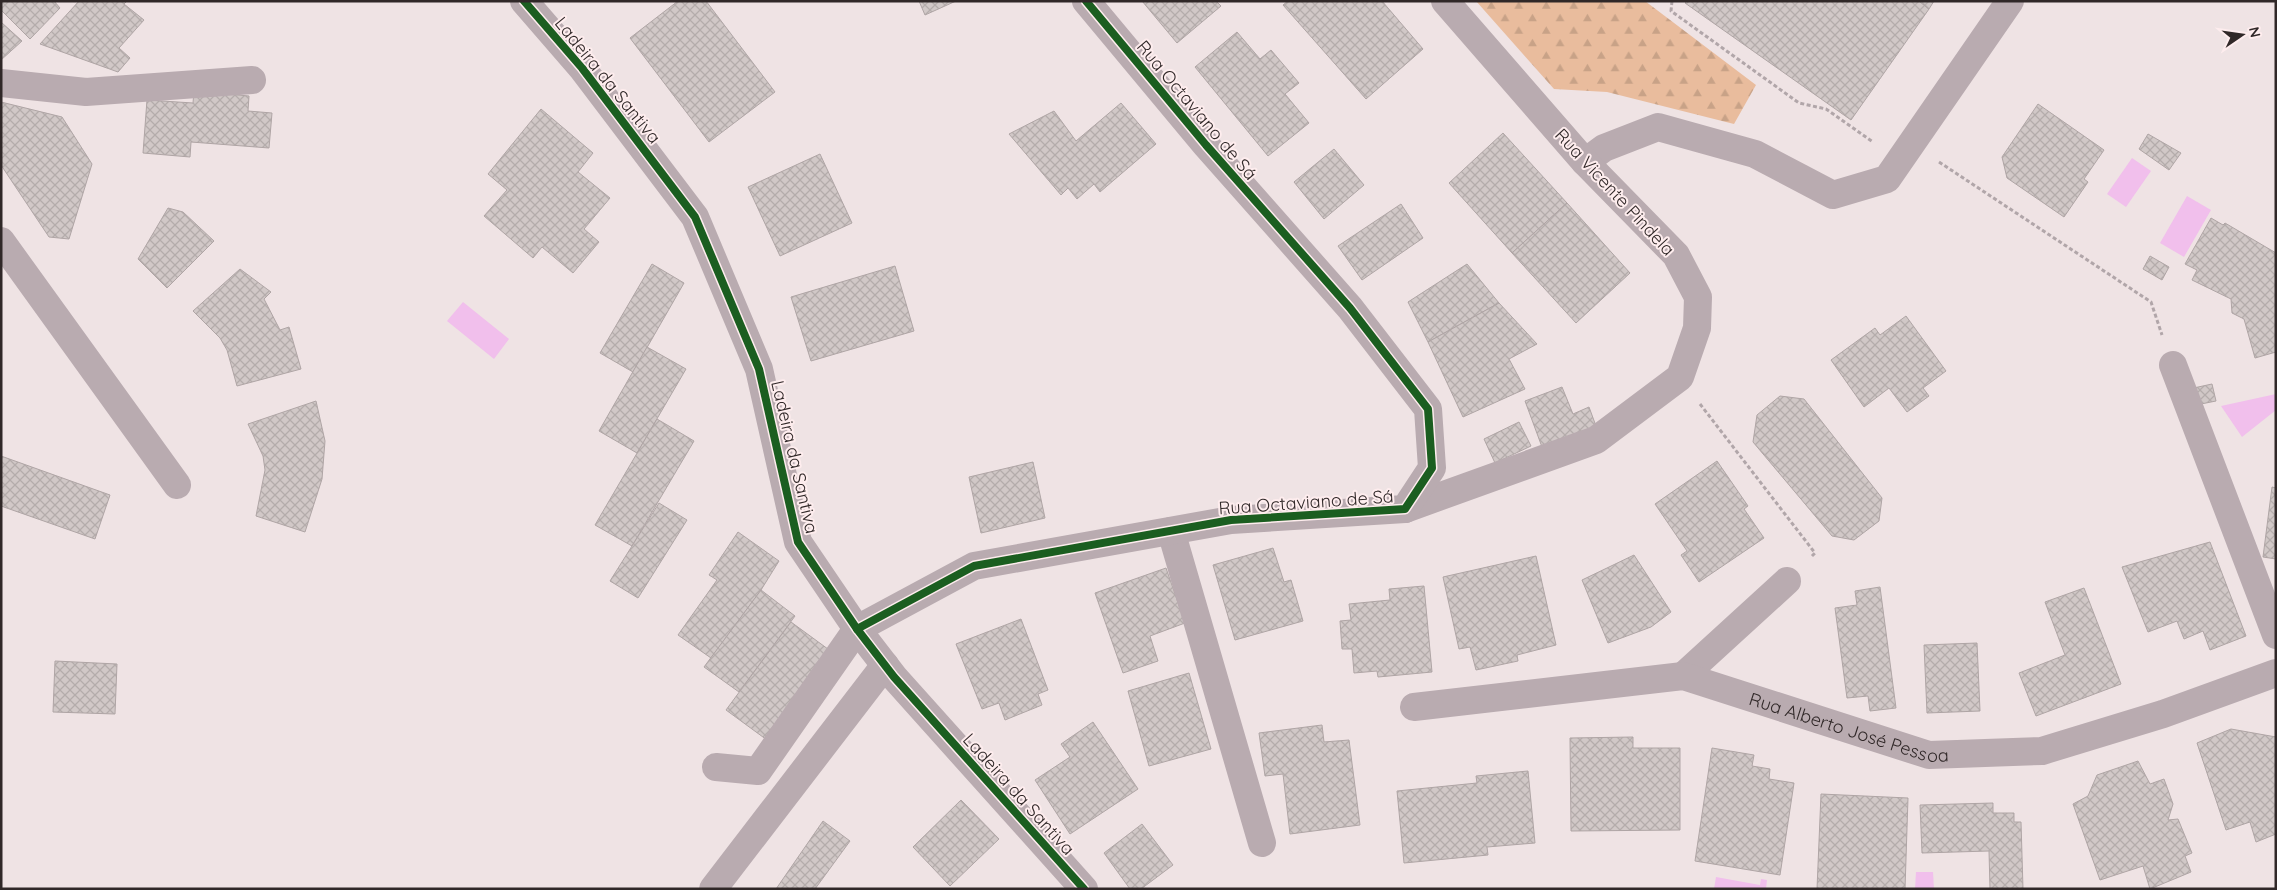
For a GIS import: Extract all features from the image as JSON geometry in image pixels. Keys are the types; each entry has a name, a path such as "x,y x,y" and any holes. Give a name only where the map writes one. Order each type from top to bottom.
{"street":[{"name":"Ladeira da Santiva","path":"524,1 582,68 695,217 759,369 798,542 857,629 885,665 1084,889"},
{"name":"Rua Octaviano de Sá","path":"857,629 974,566 1231,520 1405,509 1432,468 1428,409 1350,308 1206,145 1086,1"},
{"name":"Rua Vicente Pindela","path":"1405,509 1596,440 1680,377 1697,328 1698,297 1676,255 1585,162 1445,1"},
{"path":"1585,162 1604,148 1658,127 1756,154 1833,195 1887,179 2010,1"},
{"path":"1,83 86,92 252,80"},
{"path":"1,241 177,485"},
{"path":"2173,365 2276,635"},
{"path":"1171,531 1262,844"},
{"path":"1682,676 1788,581"},
{"path":"716,766 758,770 857,629"},
{"path":"714,889 885,665"},
{"name":"Rua Alberto José Pessoa","path":"1414,707 1682,676 1930,755 2042,751 2163,714 2276,673"}],"path":[{"path":"1672,1 1671,12 1799,103 1826,109 1845,122"},
{"path":"1911,144 2151,302 2173,365"},
{"path":"1700,404 1807,543"}],"green space":[{"path":"1476,1 1645,1 1756,85 1734,124 1607,92 1554,89"}],"shaded area":[{"path":"2132,158 2151,171 2126,207 2107,194"},
{"path":"2187,196 2211,210 2184,257 2160,243"},
{"path":"463,302 509,339 494,359 447,321"},
{"path":"2276,394 2276,410 2242,437 2221,406"},
{"path":"1916,872 1933,872 1934,889 1915,889"},
{"path":"1716,877 1760,885 1761,879 1767,880 1766,889 1714,889"}],"building":[{"path":"1,1 54,1 60,8 30,39 1,10"},
{"path":"79,1 127,1 124,4 144,20 119,48 130,58 118,72 40,44"},
{"path":"678,1 706,1 775,92 709,142 630,38"},
{"path":"919,1 956,1 925,15"},
{"path":"1142,1 1216,1 1221,6 1177,43"},
{"path":"1288,1 1382,1 1423,49 1366,99 1283,5"},
{"path":"1687,1 1919,1 1929,9 1851,120 1685,3"},
{"path":"1919,1 1934,1 1929,9"},
{"path":"1,22 22,41 1,60"},
{"path":"1237,32 1260,59 1271,50 1299,83 1285,94 1309,123 1268,156 1195,67"},
{"path":"194,91 249,96 248,111 272,113 269,148 191,142 190,157 143,153 147,100 193,103"},
{"path":"1,102 62,117 92,164 69,239 49,237 1,165"},
{"path":"1121,103 1156,144 1100,192 1094,184 1077,199 1068,188 1061,195 1009,134 1054,111 1076,141"},
{"path":"2038,104 2104,150 2084,179 2088,182 2064,217 2007,178 2002,157"},
{"path":"541,109 593,153 578,172 610,198 584,229 599,242 573,273 542,247 533,258 484,216 507,190 488,174"},
{"path":"1503,133 1567,203 1512,253 1449,183"},
{"path":"2148,134 2181,153 2169,170 2139,149"},
{"path":"1334,149 1364,185 1324,219 1294,182"},
{"path":"820,154 852,223 780,256 748,187"},
{"path":"1567,203 1630,273 1576,323 1512,253"},
{"path":"1401,204 1423,238 1362,280 1338,246"},
{"path":"168,208 183,212 214,241 167,288 138,259"},
{"path":"2211,218 2223,225 2225,223 2276,253 2276,352 2255,358 2244,319 2232,313 2231,299 2192,280 2197,270 2185,264"},
{"path":"2150,256 2169,267 2162,280 2143,269"},
{"path":"652,264 684,283 633,372 600,353"},
{"path":"1467,264 1499,303 1428,342 1408,302"},
{"path":"895,266 914,331 811,361 791,297"},
{"path":"240,269 271,292 264,299 280,330 289,327 301,369 237,386 227,350 220,338 193,311"},
{"path":"1499,303 1537,344 1509,359 1525,389 1463,417 1428,342"},
{"path":"1906,316 1946,371 1923,388 1929,396 1907,412 1889,388 1864,407 1831,360 1875,328 1880,335"},
{"path":"647,347 686,369 637,453 599,431"},
{"path":"2212,384 2216,401 2196,405 2189,389"},
{"path":"1562,387 1573,414 1589,407 1596,426 1542,447 1525,401"},
{"path":"1780,396 1804,399 1882,498 1879,521 1854,540 1832,536 1753,442 1757,415"},
{"path":"316,401 325,441 322,479 305,532 256,516 265,470 263,456 248,424"},
{"path":"657,419 694,441 632,546 595,525"},
{"path":"1519,422 1531,446 1495,463 1484,439"},
{"path":"1,456 110,495 95,539 1,506"},
{"path":"1717,461 1748,506 1744,509 1764,538 1699,582 1681,555 1687,551 1655,504"},
{"path":"1033,462 1045,518 981,533 969,477"},
{"path":"2272,487 2276,488 2276,559 2263,557"},
{"path":"659,503 687,520 638,598 610,581"},
{"path":"738,532 779,561 761,590 711,658 678,635 717,580 709,575"},
{"path":"2210,542 2246,636 2210,650 2203,631 2184,639 2177,621 2148,632 2122,567"},
{"path":"1273,548 1284,582 1291,580 1303,621 1235,640 1213,565"},
{"path":"1634,555 1671,612 1651,627 1608,643 1582,580"},
{"path":"1536,556 1556,645 1517,655 1518,661 1476,670 1470,647 1459,649 1443,577"},
{"path":"1166,568 1185,623 1150,636 1158,661 1123,673 1095,593"},
{"path":"1424,586 1432,672 1378,677 1377,671 1354,673 1352,649 1342,649 1340,621 1351,620 1349,604 1390,600 1389,589"},
{"path":"1880,587 1896,708 1870,711 1868,696 1847,698 1835,608 1857,605 1855,591"},
{"path":"2084,588 2121,684 2036,716 2019,673 2065,655 2045,602"},
{"path":"761,590 795,616 739,692 704,667"},
{"path":"1021,619 1048,690 1038,694 1042,705 1005,720 999,703 982,709 956,644"},
{"path":"791,622 832,652 767,740 726,710"},
{"path":"1977,643 1980,711 1927,713 1924,645"},
{"path":"55,661 117,664 115,714 53,712"},
{"path":"1189,673 1211,749 1149,766 1128,691"},
{"path":"1093,722 1138,789 1070,834 1035,780 1070,757 1061,744"},
{"path":"1322,725 1324,742 1349,740 1360,825 1290,834 1283,774 1265,776 1259,733"},
{"path":"2231,729 2276,737 2276,834 2256,842 2250,822 2226,830 2197,743"},
{"path":"1633,737 1633,748 1680,748 1680,830 1571,831 1570,738"},
{"path":"1712,748 1754,755 1752,766 1770,769 1769,779 1794,783 1780,875 1695,861"},
{"path":"2138,761 2150,784 2164,779 2173,804 2168,820 2178,819 2192,853 2185,856 2191,872 2150,889 2143,866 2100,880 2073,804 2088,796 2097,775"},
{"path":"1528,771 1535,843 1487,847 1488,855 1404,863 1397,791 1477,783 1476,776"},
{"path":"1821,794 1908,798 1905,889 1817,889"},
{"path":"961,800 999,839 950,886 913,847"},
{"path":"1993,803 1993,813 2014,813 2014,822 2021,822 2023,889 1990,889 1989,851 1922,853 1920,805"},
{"path":"823,821 850,841 815,889 776,889"},
{"path":"1142,824 1173,865 1141,889 1130,889 1104,853"}],"cycle path":[{"path":"524,1 582,68 695,217 759,369 798,542 857,629 894,677 1084,889"},
{"path":"857,629 974,566 1231,520 1405,509 1432,468 1428,409 1350,308 1206,145 1086,1"}]}
